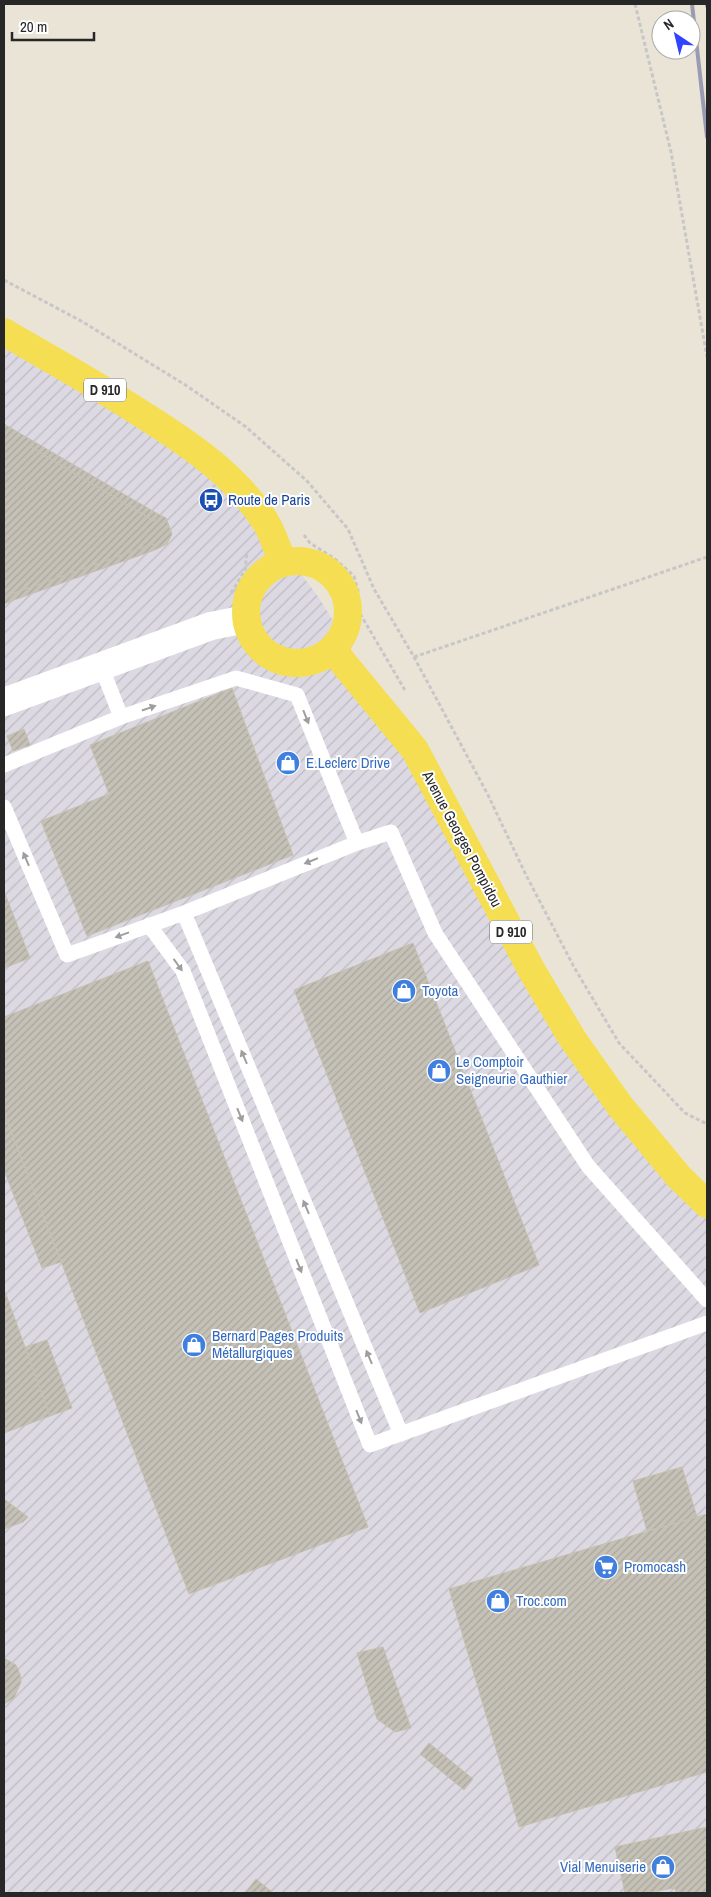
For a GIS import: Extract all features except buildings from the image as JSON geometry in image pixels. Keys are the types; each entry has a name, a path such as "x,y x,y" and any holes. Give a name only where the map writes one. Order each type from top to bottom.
{"main road":[{"name":"D 910","path":"4,332 122,401 185,442 225,474 266,522 284,562"},
{"path":"300,561 317,565 331,574 342,587 348,603 348,620 342,636 332,649 318,658 303,662 288,662 272,657 260,647 251,634 246,619 247,604 251,590 259,578 270,568 284,562 300,561"},
{"name":"Avenue Georges Pompidou","path":"332,649 415,750 532,971 572,1038 620,1106 679,1177 705,1197"}],"street":[{"path":"4,702 211,626 246,619"}],"lane":[{"path":"101,666 122,717"},
{"path":"4,765 122,717 236,678 298,695 357,843"},
{"path":"4,807 67,955 184,913 357,843 391,832 435,932 588,1166 707,1300"},
{"path":"184,913 401,1434"},
{"path":"149,926 183,971 370,1445 707,1323"}],"path":[{"path":"635,4 671,152 707,358"},
{"path":"211,626 245,570 248,544"},
{"path":"414,657 707,557"},
{"path":"358,610 406,693"}],"shaded area":[{"path":"4,330 222,468 319,598 458,821 616,1105 707,1202 707,1893 4,1893"}],"railway":[{"path":"692,4 707,137"}],"place":[{"name":"Route de Paris","path":"211,500"},
{"name":"E.Leclerc Drive","path":"288,763"},
{"name":"Toyota","path":"404,991"},
{"name":"Le Comptoir Seigneurie Gauthier","path":"439,1071"},
{"name":"Bernard Pages Produits Métallurgiques","path":"194,1345"},
{"name":"Promocash","path":"606,1567"},
{"name":"Troc.com","path":"498,1601"},
{"name":"Vial Menuiserie","path":"663,1867"}]}
